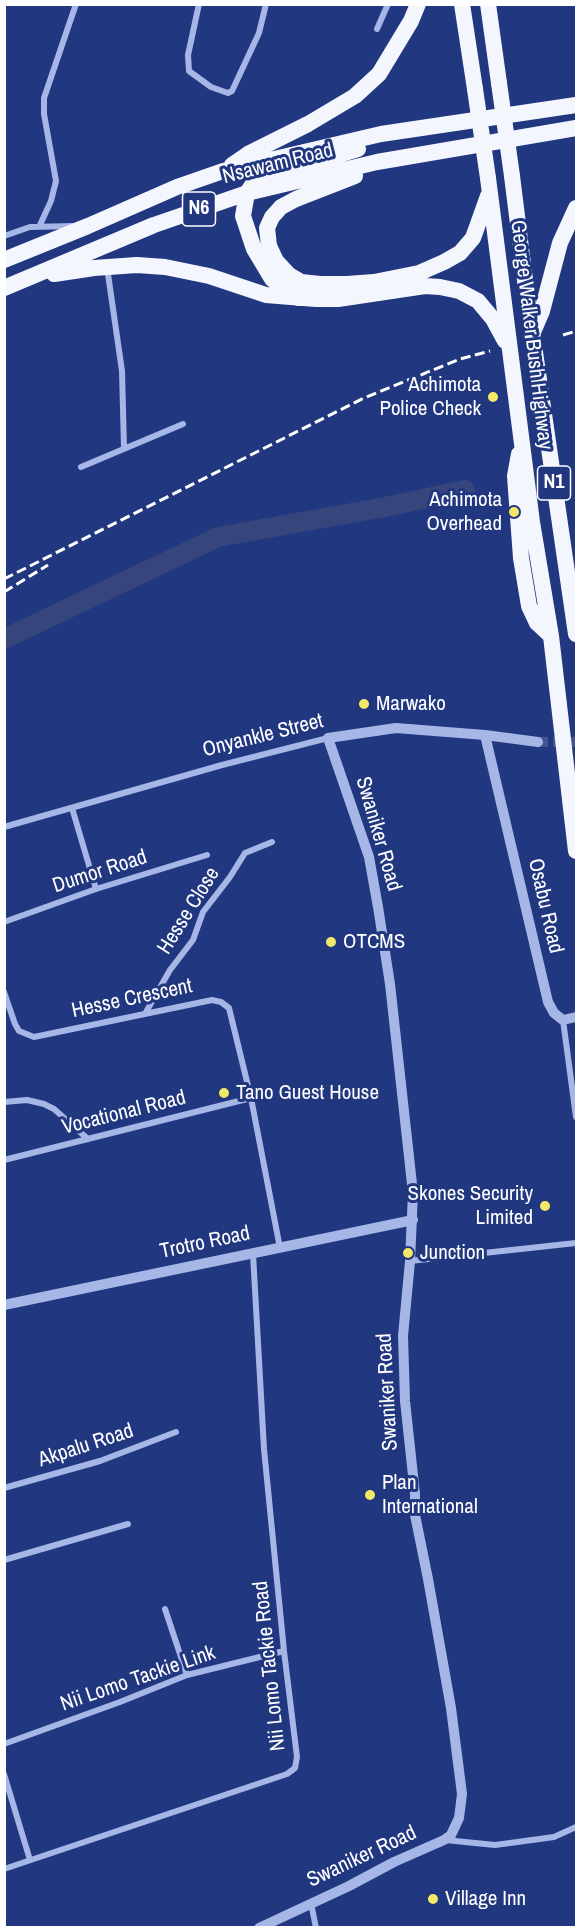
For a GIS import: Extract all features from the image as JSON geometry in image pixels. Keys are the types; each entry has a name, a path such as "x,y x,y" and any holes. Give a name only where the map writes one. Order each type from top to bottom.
{"highway":[{"path":"222,171 248,154 308,124 355,96 379,74 411,21 418,4"},
{"name":"George Walker Bush Highway","path":"462,4 522,445 516,460 514,476 520,558 529,606 537,623 551,636 576,850"},
{"name":"George Walker Bush Highway","path":"488,4 576,634"},
{"name":"Nsawam Road","path":"4,260 177,187 222,171 381,134 576,105"},
{"name":"Nsawam Road","path":"4,288 154,225 247,193 377,162 576,128"},
{"path":"298,298 272,279 254,249 243,216 247,193 261,178 350,152 381,134"},
{"path":"377,162 348,180 280,207 272,217 267,228 269,246 276,261 289,275 301,282 320,284 374,282 419,273 444,262 460,253 473,238 488,185"},
{"path":"532,332 542,311 560,243 576,208"},
{"path":"27,279 107,267 137,265 190,271 266,294 298,298 338,299 424,286 459,291 478,301 493,319 510,350"}],"street":[{"path":"39,227 51,201 56,181 44,114 44,98 76,4"},
{"path":"199,4 188,55 189,71 200,81 228,93 232,91 259,33 266,4"},
{"path":"377,29 388,4"},
{"path":"4,236 21,229 88,226"},
{"path":"107,267 123,371 124,448"},
{"path":"81,467 183,424"},
{"name":"Onyankle Street","path":"4,827 222,765 328,738 396,728 538,742"},
{"name":"Osabu Road","path":"485,735 548,1002 554,1013 563,1020 576,1117"},
{"name":"Swaniker Road","path":"259,1928 444,1840 451,1835 459,1818 462,1794 451,1708 415,1515 415,1494 405,1401 403,1336 413,1220 413,1193 398,1057 369,857 328,738"},
{"path":"72,808 96,889"},
{"name":"Hesse Close","path":"146,1012 170,970 193,940 203,912 245,853 272,842"},
{"name":"Dumor Road","path":"4,922 96,889 207,855"},
{"name":"Hesse Crescent","path":"4,992 15,1024 20,1031 34,1037 212,1000 226,1006 231,1013 251,1098 280,1248"},
{"path":"563,1020 576,1017"},
{"name":"Vocational Road","path":"4,1161 251,1098"},
{"path":"4,1102 27,1100 44,1104 54,1109 88,1140"},
{"name":"Trotro Road","path":"4,1305 413,1220"},
{"path":"410,1261 576,1244"},
{"name":"Nii Lomo Tackie Road","path":"4,1869 287,1774 295,1768 297,1757 264,1449 253,1254"},
{"name":"Akpalu Road","path":"4,1488 100,1461 176,1432"},
{"path":"4,1560 128,1524"},
{"path":"165,1609 187,1675"},
{"name":"Nii Lomo Tackie Link","path":"4,1744 187,1675 284,1651"},
{"path":"4,1774 30,1860"},
{"path":"444,1840 503,1844 554,1837 576,1827"},
{"path":"311,1903 316,1928"}],"waterway":[{"path":"4,639 218,537 465,490"}],"tunnel":[{"path":"538,742 576,742"}],"railway":[{"path":"563,335 576,331"},
{"path":"4,579 364,398 460,359 490,351"},
{"path":"4,592 48,565"}],"place":[{"name":"Achimota Police Check","path":"493,397"},
{"name":"Achimota Overhead","path":"514,512"},
{"name":"Marwako","path":"364,704"},
{"name":"OTCMS","path":"331,942"},
{"name":"Tano Guest House","path":"224,1093"},
{"name":"Skones Security Limited","path":"545,1206"},
{"name":"Junction","path":"408,1253"},
{"name":"Plan International","path":"370,1495"},
{"name":"Village Inn","path":"433,1899"}]}
